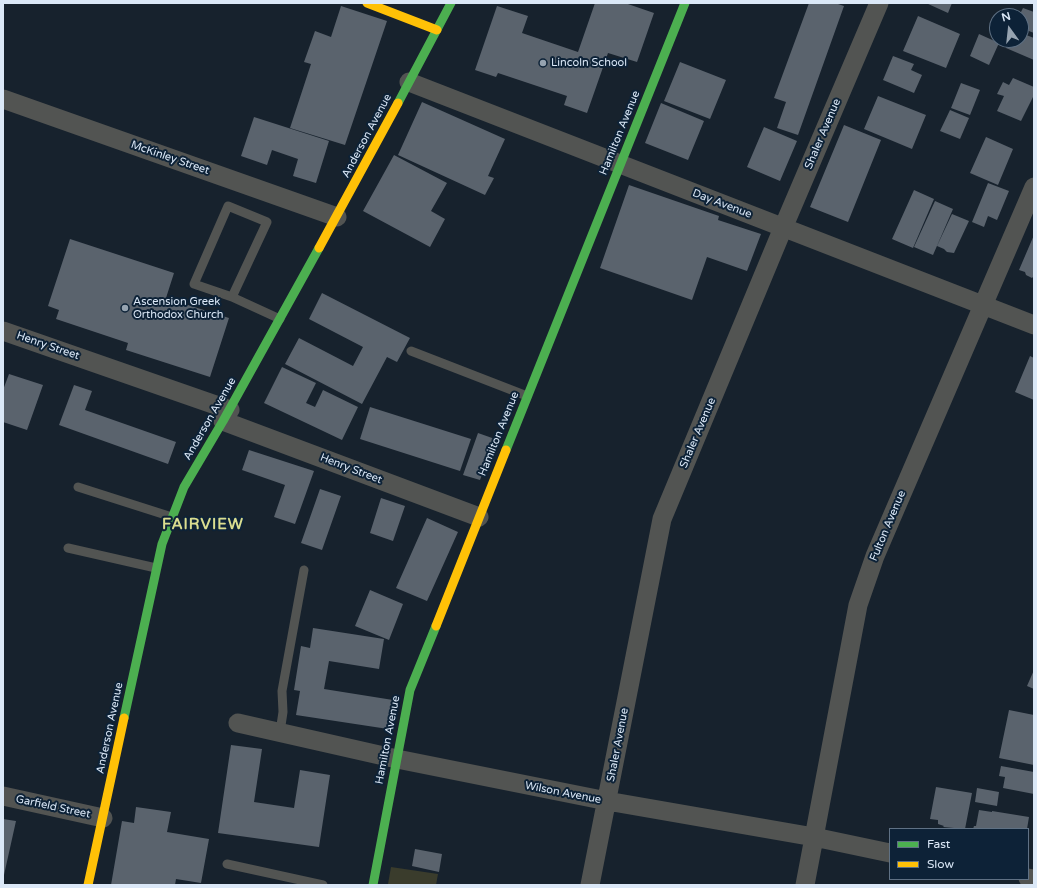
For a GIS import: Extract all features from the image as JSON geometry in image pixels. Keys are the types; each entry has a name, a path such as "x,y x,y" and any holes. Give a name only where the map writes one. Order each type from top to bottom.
{"street":[{"path":"367,3 437,30"},
{"name":"Anderson Avenue","path":"88,885 156,568 162,544 184,487 227,415 337,217 451,3"},
{"name":"Hamilton Avenue","path":"373,885 410,690 685,3"},
{"name":"Shaler Avenue","path":"590,885 662,519 783,228 879,3"},
{"name":"Day Avenue","path":"409,82 1034,325"},
{"name":"McKinley Street","path":"3,99 337,217"},
{"name":"Fulton Avenue","path":"805,885 845,667 858,605 875,556 1034,187"},
{"name":"Henry Street","path":"3,331 227,415 479,517"},
{"name":"Wilson Avenue","path":"238,723 397,760 607,801 814,837 889,853"},
{"name":"Garfield Street","path":"3,796 103,818"}],"lane":[{"path":"232,297 267,222 228,206 194,284 232,297 280,319"},
{"path":"411,351 528,396"},
{"path":"78,487 172,518"},
{"path":"68,548 156,568"},
{"path":"280,732 283,712 282,691 304,570"},
{"path":"227,864 323,885"}],"green space":[{"path":"391,867 438,874 436,885 388,884"}],"building":[{"path":"595,3 625,3 654,13 637,62 608,53 587,113 564,105 567,96 498,73 496,77 475,70 497,6 528,16 522,33 578,52"},
{"path":"809,3 835,3 844,6 798,135 777,128 786,102 774,98"},
{"path":"926,3 952,3 948,13"},
{"path":"341,6 387,21 345,145 290,128 311,64 304,62 315,31 331,37"},
{"path":"1029,10 1034,12 1034,33 1029,31"},
{"path":"918,16 960,34 946,68 903,51"},
{"path":"979,34 989,38 989,48 997,48 989,65 970,56"},
{"path":"1029,36 1034,38 1034,60 1006,48 1029,48"},
{"path":"893,56 914,64 911,70 922,75 914,93 883,80"},
{"path":"680,62 726,80 710,119 664,101"},
{"path":"1013,78 1034,87 1034,95 1021,121 997,111 1004,96 997,94 1003,82 1009,85"},
{"path":"961,83 980,90 970,115 951,108"},
{"path":"878,96 926,115 912,149 864,129"},
{"path":"422,102 505,139 488,176 494,178 485,195 398,155"},
{"path":"661,103 704,121 688,160 645,143"},
{"path":"950,110 969,118 960,139 940,131"},
{"path":"254,117 329,141 316,183 293,176 298,159 272,150 267,165 241,156"},
{"path":"844,125 881,140 848,222 810,207"},
{"path":"764,127 797,141 780,181 747,167"},
{"path":"986,137 1013,149 998,185 970,173"},
{"path":"394,155 447,183 431,211 445,219 430,247 363,211"},
{"path":"988,183 1009,191 997,220 988,216 984,227 972,222"},
{"path":"629,185 719,216 718,220 761,234 747,271 707,257 692,300 600,268"},
{"path":"914,190 934,199 913,248 892,239"},
{"path":"935,201 953,209 933,255 914,247"},
{"path":"952,214 969,221 954,253 947,252 937,246"},
{"path":"1034,235 1034,276 1032,278 1026,275 1025,272 1019,270"},
{"name":"Ascension Greek Orthodox Church","path":"70,239 174,273 166,298 229,318 210,377 126,350 128,343 56,319 59,310 48,306"},
{"path":"322,293 410,338 397,362 387,357 362,404 285,364 299,338 353,366 363,347 309,319"},
{"path":"1030,356 1034,358 1034,400 1015,392"},
{"path":"282,367 316,383 306,403 315,407 323,390 358,407 342,440 264,403"},
{"path":"9,374 43,385 27,430 3,422 3,390"},
{"path":"74,385 92,391 85,410 176,442 168,464 59,425"},
{"path":"370,407 471,439 460,471 360,439"},
{"path":"478,433 495,439 480,480 463,475"},
{"path":"249,450 314,471 295,524 274,517 285,485 242,470"},
{"path":"320,489 341,496 322,550 301,543"},
{"path":"381,498 405,506 393,541 370,533"},
{"path":"427,518 458,532 427,601 396,588"},
{"path":"370,590 403,604 389,640 355,626"},
{"path":"313,628 384,639 379,669 329,661 324,689 393,700 388,729 296,715 300,691 294,690 301,646 310,648"},
{"path":"1034,670 1034,689 1027,686"},
{"path":"1009,710 1034,715 1034,765 999,758"},
{"path":"231,745 262,749 254,802 294,808 300,770 330,775 319,847 218,833"},
{"path":"1001,766 1034,772 1034,794 1003,788 1005,777 999,776"},
{"path":"936,787 972,793 965,828 943,827 944,826 938,824 938,820 930,819"},
{"path":"977,788 999,792 997,806 975,802"},
{"path":"136,807 171,812 167,832 209,839 201,883 176,879 175,885 111,885 122,821 134,823"},
{"path":"979,810 1029,817 1027,828 973,828 974,826 976,826"},
{"path":"3,819 16,821 4,875 3,875"},
{"path":"415,849 442,854 439,872 412,866"}],"traffic: fast":[{"path":"398,103 451,3"},
{"path":"506,450 685,3"},
{"path":"124,718 162,544 184,487 223,421 319,248"},
{"path":"373,885 410,690 436,626"}],"traffic: slow":[{"path":"367,3 437,30"},
{"path":"319,248 398,103"},
{"path":"436,626 506,450"},
{"path":"88,885 124,718"}],"place":[{"name":"Lincoln School","path":"543,63"},
{"name":"Ascension Greek Orthodox Church","path":"125,308"}],"district":[{"name":"FAIRVIEW","path":"203,525"}]}
